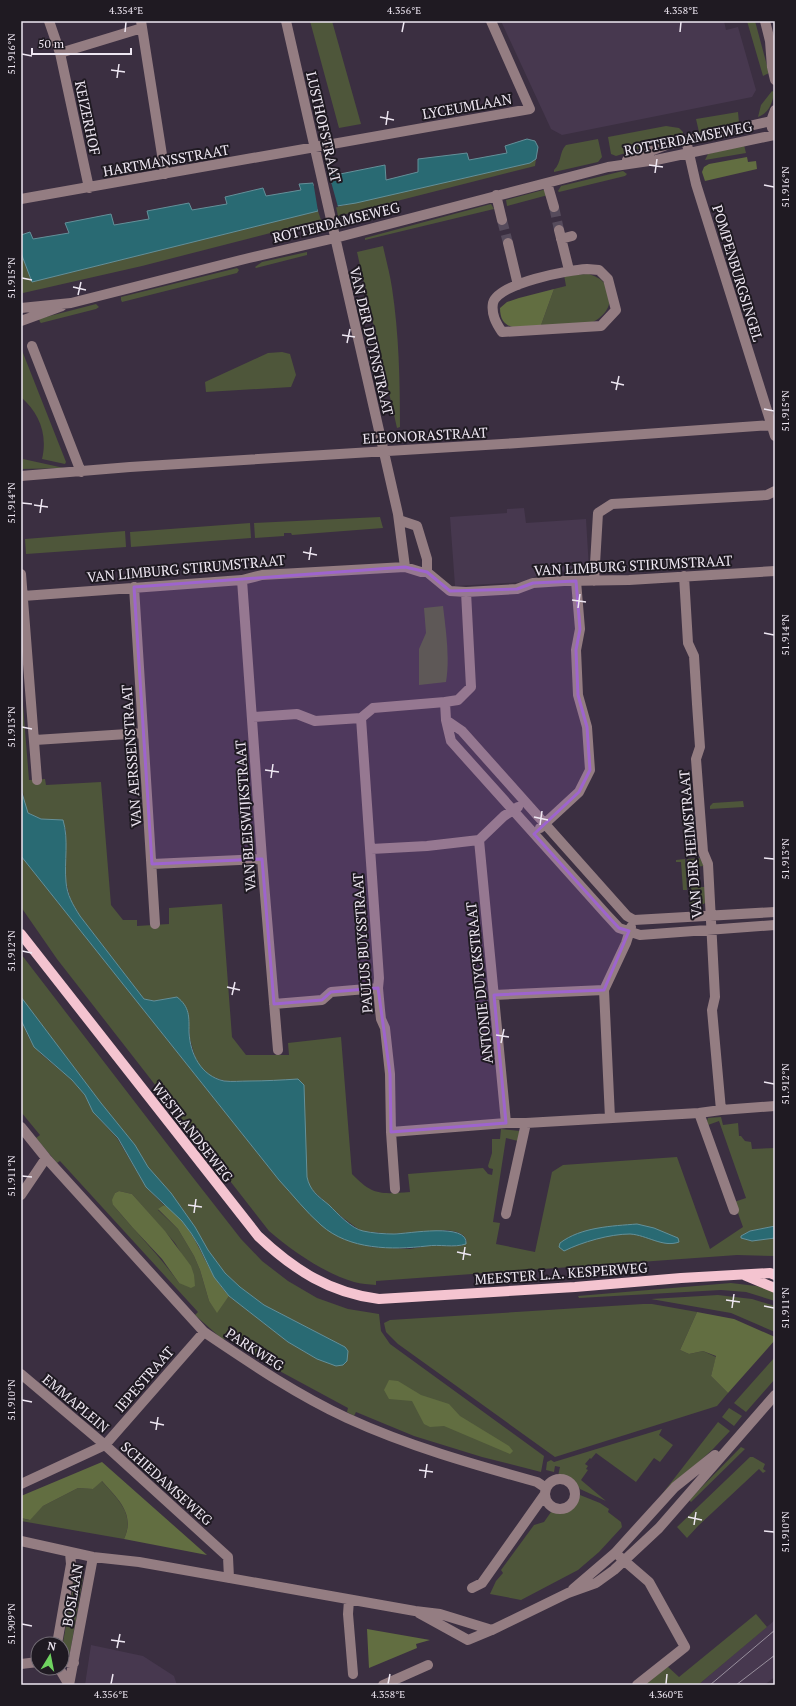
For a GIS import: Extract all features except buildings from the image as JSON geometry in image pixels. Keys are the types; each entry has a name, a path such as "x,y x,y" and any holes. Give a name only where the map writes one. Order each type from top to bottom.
{"main road":[{"name":"WESTLANDSEWEG","path":"21,934 258,1236 275,1252 318,1281 340,1291 362,1297 379,1299"},
{"name":"MEESTER L.A. KESPERWEG","path":"379,1299 770,1273 775,1275"},
{"name":"MEESTER L.A. KESPERWEG","path":"745,1275 775,1288"}],"street":[{"name":"KEIZERHOF","path":"49,21 60,53 89,188"},
{"name":"LUSTHOFSTRAAT","path":"286,21 335,238"},
{"name":"LYCEUMLAAN","path":"315,147 530,109 491,21"},
{"path":"765,21 773,45 772,67 775,80"},
{"path":"60,53 142,24 165,174"},
{"path":"774,135 772,121 775,110"},
{"name":"ROTTERDAMSEWEG","path":"21,321 71,303 335,238 547,183 608,167 666,145 772,121"},
{"name":"ROTTERDAMSEWEG","path":"608,167 656,160 774,135"},
{"name":"POMPENBURGSINGEL","path":"686,140 696,184 775,436"},
{"name":"HARTMANSSTRAAT","path":"21,199 315,147"},
{"path":"547,183 554,207"},
{"path":"496,196 502,220"},
{"path":"569,270 560,234 572,236"},
{"name":"VAN DER DUYNSTRAAT","path":"335,238 399,520 404,567"},
{"path":"509,247 518,285"},
{"path":"569,270 599,270 608,279 616,310 601,326 502,332 494,318 493,302 498,294 518,285 569,270"},
{"name":"ROTTERDAMSEWEG","path":"21,308 71,303"},
{"path":"32,346 81,472"},
{"name":"ELEONORASTRAAT","path":"21,476 383,451 692,432 772,425"},
{"path":"594,581 598,513 612,504 767,495 775,491"},
{"path":"399,520 418,526 427,559 427,572"},
{"name":"VAN LIMBURG STIRUMSTRAAT","path":"23,596 242,580 262,575 404,567 427,572 450,591 466,592 517,589 533,583 775,571"},
{"path":"21,574 37,780"},
{"name":"VAN DER HEIMSTRAAT","path":"684,576 688,643 694,656 700,747 696,759 703,852 708,864 715,997 712,1010 721,1110"},
{"name":"VAN BLEISWIJKSTRAAT","path":"242,580 262,859 278,1050"},
{"path":"534,834 578,792 590,770 587,727 578,695 576,650 580,629 576,581"},
{"name":"VAN AERSSENSTRAAT","path":"134,587 155,924"},
{"path":"252,717 297,714 315,721 361,718 373,708 458,700 471,686 466,592"},
{"path":"446,702 446,720 451,741 619,928 640,935 775,926"},
{"name":"PAULUS BUYSSTRAAT","path":"361,718 371,849 379,978 378,988 381,1020 385,1028 390,1074 391,1132 395,1189"},
{"path":"446,720 462,731 627,916 634,920 711,917 775,912"},
{"path":"35,740 143,733"},
{"path":"371,849 427,846 479,840 504,816 524,801"},
{"name":"ANTONIE DUYCKSTRAAT","path":"479,840 506,1123"},
{"path":"152,864 262,859"},
{"path":"610,1118 604,990 626,943 634,920"},
{"path":"274,1004 322,1000 331,992 378,988"},
{"path":"494,995 604,990"},
{"path":"391,1132 506,1123 699,1113 775,1106"},
{"path":"699,1113 734,1210"},
{"path":"506,1214 526,1123"},
{"name":"PARKWEG","path":"21,1127 46,1158 204,1332 267,1374 347,1418 417,1446 537,1482 546,1491 482,1583 472,1588"},
{"path":"21,1195 46,1158"},
{"name":"IEPESTRAAT","path":"105,1445 204,1332"},
{"name":"EMMAPLEIN","path":"21,1374 25,1381 105,1445"},
{"path":"415,1611 468,1640 568,1593 596,1583 614,1570 659,1528 734,1440 775,1395"},
{"path":"568,1593 615,1553 676,1487 734,1440"},
{"name":"SCHIEDAMSEWEG","path":"21,1484 105,1445 228,1557 229,1578"},
{"path":"653,1513 659,1528"},
{"path":"21,1541 70,1553 139,1562 349,1600 440,1614 492,1630"},
{"name":"BOSLAAN","path":"58,1636 71,1564 70,1553"},
{"path":"615,1553 649,1582 685,1647 637,1685"},
{"name":"BOSLAAN","path":"69,1685 93,1557"},
{"path":"349,1600 348,1614 353,1674"},
{"path":"70,1662 74,1663"},
{"path":"382,1685 428,1665"},
{"name":"BOSLAAN","path":"64,1676 69,1685"}],"highlighted area":[{"path":"405,567 427,572 450,591 517,589 533,583 576,581 580,629 576,650 578,695 587,727 590,770 579,792 534,834 619,928 629,931 604,990 494,995 506,1123 391,1132 390,1074 378,988 331,992 322,1000 274,1004 262,859 152,864 134,587"}],"shaded area":[{"path":"310,21 332,21 361,124 339,128"},
{"path":"501,21 724,21 726,30 738,27 756,90 752,97 562,135 551,129"},
{"path":"747,21 755,21 769,73 763,76"},
{"path":"772,91 774,92 769,108 762,116 758,117 761,105"},
{"path":"738,112 739,123 699,132 696,119"},
{"path":"666,126 679,128 683,132 683,135 616,156 611,154 608,137"},
{"path":"527,139 535,141 538,147 536,159 530,163 356,203 318,209 318,211 32,282 21,253 21,235 30,232 33,239 69,233 65,223 111,214 114,225 149,219 147,211 189,203 192,210 227,204 225,197 263,188 266,196 301,190 299,184 313,183 314,186 332,183 330,176 385,165 386,180 418,172 418,159 467,153 469,160 507,153 505,146"},
{"path":"598,139 602,157 598,162 554,172 562,151 566,145"},
{"path":"744,145 746,153 705,160 708,154"},
{"path":"747,157 748,162 756,161 757,169 705,181 702,172 704,167 709,164"},
{"path":"536,159 535,166 338,216 336,207 530,163"},
{"path":"623,171 627,174 625,176 558,191 561,186"},
{"path":"546,190 548,195 507,206 506,200"},
{"path":"491,204 494,209 365,240 365,238"},
{"path":"318,211 321,220 142,266 23,293 21,288 21,253 32,282"},
{"path":"383,246 392,288 398,340 400,427 397,428 357,252"},
{"path":"307,252 307,255 255,267 262,262"},
{"path":"237,268 239,270 237,273 122,302 121,300 121,297"},
{"path":"589,274 602,281 608,290 610,300 609,306 603,315 594,322 583,326 540,328 554,289 566,286 564,275"},
{"path":"554,289 540,328 513,327 504,322 501,316 500,308 507,302"},
{"path":"96,304 99,307 96,309 41,323 39,319 42,318"},
{"path":"21,348 66,462 65,464 42,459 44,450 43,433 33,410 21,397"},
{"path":"282,352 290,354 296,375 291,387 206,392 205,382 268,353"},
{"path":"23,459 64,468 21,469"},
{"path":"524,508 526,523 586,519 589,569 544,572 524,582 455,586 450,517 507,513 507,509"},
{"path":"380,517 383,528 292,535 291,533 284,533 284,536 255,538 254,523"},
{"path":"250,523 251,538 131,547 130,532"},
{"path":"125,531 126,547 26,554 25,539"},
{"path":"443,606 448,654 446,682 419,685 419,649 426,633 424,608"},
{"path":"21,680 29,780 45,779 46,785 101,782 111,905 123,920 137,920 137,926 169,924 169,908 222,904 232,1037 246,1055 289,1055 288,1043 341,1037 352,1174 359,1181 372,1190 392,1193 410,1192 408,1174 483,1168 488,1174 492,1175 493,1169 489,1168 488,1166 492,1153 492,1139 500,1139 501,1129 520,1131 518,1141 506,1138 493,1222 500,1223 496,1244 535,1252 552,1172 563,1165 677,1157 710,1249 743,1227 734,1202 746,1198 719,1121 708,1125 708,1118 721,1117 723,1125 738,1123 739,1136 741,1136 745,1141 751,1142 752,1149 775,1148 775,1226 750,1231 741,1236 741,1238 752,1241 775,1238 775,1256 737,1255 376,1281 376,1285 362,1284 342,1278 309,1261 288,1246 269,1231 57,959 21,907 21,856 279,1180 370,1247 410,1249 427,1246 461,1246 467,1241 463,1235 447,1230 392,1234 361,1231 342,1217 310,1188 307,1177 259,1081 225,1081 210,1076 199,1065 195,1057 190,1039 188,1016 177,997 154,1001 144,999 80,916 71,901 66,882 66,829 27,813 21,780 20,763"},
{"path":"21,767 22,793 28,813 41,819 63,820 66,835 67,887 77,912 144,999 154,1001 177,997 181,1001 187,1009 189,1017 190,1040 194,1056 203,1069 216,1078 224,1081 298,1079 304,1085 307,1177 310,1186 315,1193 345,1220 359,1230 390,1234 423,1231 448,1231 458,1233 464,1237 466,1244 457,1246 385,1248 358,1244 332,1233 321,1225 305,1209 279,1180 21,856"},
{"path":"743,801 744,807 710,809 710,806 713,803"},
{"path":"700,858 704,866 692,867 693,887 705,887 706,901 704,904 690,905 687,859"},
{"path":"685,859 687,890 683,890 681,862 676,862 676,860"},
{"path":"21,954 241,1239 262,1261 288,1281 317,1298 348,1309 379,1314 381,1331 390,1344 544,1456 541,1472 482,1457 414,1436 356,1412 354,1416 347,1412 348,1408 274,1368 228,1338 222,1339 195,1315 198,1312 60,1161 57,1163 36,1138 40,1135 21,1112 21,1020 30,1040 41,1054 72,1080 85,1095 93,1112 117,1138 146,1187 164,1205 158,1210 178,1229 194,1256 200,1270 209,1301 217,1312 229,1296 288,1342 317,1359 331,1364 345,1347 264,1305 240,1287 225,1273 208,1250 195,1227 171,1193 148,1167 135,1145 101,1103 21,997","holes":["119,1191 132,1194 175,1243 181,1253 179,1283 113,1205 115,1193"]},
{"path":"21,997 101,1103 135,1145 148,1167 171,1193 195,1227 208,1250 225,1273 240,1287 264,1305 345,1347 348,1351 347,1361 343,1365 336,1366 317,1359 288,1342 229,1296 214,1277 191,1233 182,1221 146,1187 118,1138 93,1112 85,1095 72,1080 34,1047 21,1020"},
{"path":"119,1191 132,1194 165,1231 191,1266 195,1286 191,1288 179,1283 162,1259 113,1205 112,1200 115,1193"},
{"path":"164,1205 181,1219 193,1237 216,1279 229,1296 217,1313 209,1301 200,1270 194,1256 178,1229 158,1209"},
{"path":"637,1224 654,1228 678,1238 679,1242 667,1243 636,1235 622,1234 596,1239 564,1251 559,1247 560,1243 568,1238 587,1230"},
{"path":"775,1226 775,1238 752,1241 741,1238 741,1236 750,1231"},
{"path":"731,1283 756,1286 775,1291 775,1301 746,1292 721,1290 579,1298 578,1296"},
{"path":"718,1295 752,1299 775,1306 775,1332 731,1313 651,1299"},
{"path":"652,1304 697,1312 680,1350 689,1354 703,1351 716,1357 711,1376 728,1393 717,1406 555,1457 398,1344 386,1332 384,1323 390,1320"},
{"path":"697,1312 734,1319 775,1337 775,1340 728,1393 711,1376 716,1356 703,1351 689,1354 680,1350"},
{"path":"775,1357 775,1379 746,1412 734,1403"},
{"path":"389,1380 398,1381 421,1395 449,1404 460,1416 509,1446 513,1451 510,1454 444,1426 430,1427 424,1424 412,1401 389,1399 384,1390"},
{"path":"729,1408 742,1416 734,1426 722,1417"},
{"path":"718,1422 730,1431 713,1449 659,1498"},
{"path":"662,1429 659,1435 673,1445 660,1462 654,1458 636,1482 596,1453 585,1464 588,1466 586,1469 588,1470 581,1480 606,1501 580,1489 571,1478 558,1476 560,1467 555,1466 554,1472 546,1470 547,1462 551,1460 554,1462"},
{"path":"741,1447 745,1449 691,1502 689,1500"},
{"path":"750,1457 753,1457 765,1464 763,1469 766,1471 763,1473 759,1469 687,1538 677,1527"},
{"path":"102,1462 207,1555 124,1539 128,1522 126,1514 119,1500 102,1481 93,1489 78,1488 43,1506 30,1520 21,1518 21,1496"},
{"path":"101,1480 123,1506 128,1521 124,1539 21,1521 21,1518 29,1520 43,1506 78,1488 93,1489"},
{"path":"580,1495 600,1503 609,1509 608,1512 621,1522 622,1527 599,1552 578,1570 521,1600 490,1594 496,1581 503,1573 501,1570 534,1525 544,1522 551,1512 562,1513 570,1511 576,1505"},
{"path":"75,1575 83,1575 83,1578 70,1653 70,1636 64,1636"},
{"path":"756,1614 767,1627 698,1685 643,1685 667,1666 679,1677"},
{"path":"775,1620 775,1677 764,1685 698,1685"},
{"path":"367,1629 430,1640 416,1644 417,1648 369,1668"},
{"path":"91,1645 143,1656 174,1676 177,1685 85,1685"}],"pier":[{"path":"328,178 330,178 338,207 318,211 313,181 315,184 329,182"}],"tunnel":[{"path":"554,207 559,230"},
{"path":"502,220 508,243"}],"tram line":[{"path":"710,1685 775,1630"},
{"path":"736,1685 775,1655"}]}
